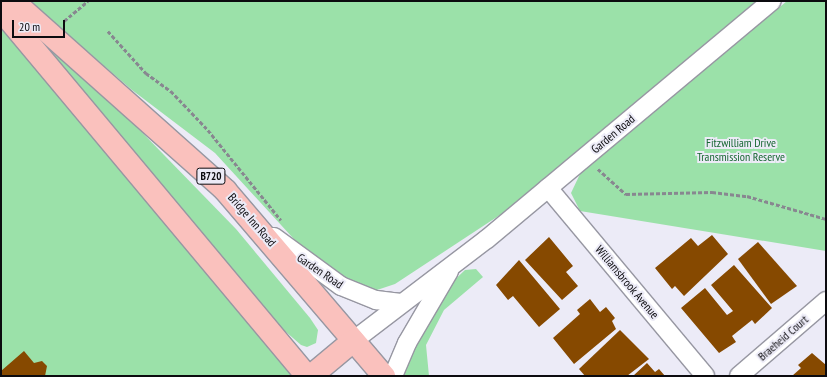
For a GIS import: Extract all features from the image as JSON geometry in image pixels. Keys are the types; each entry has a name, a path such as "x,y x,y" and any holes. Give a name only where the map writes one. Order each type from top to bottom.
{"main road":[{"name":"Bridge Inn Road","path":"13,1 195,160 250,217 384,376"},
{"path":"1,10 307,376"},
{"name":"Garden Road","path":"311,376 353,341"}],"street":[{"name":"Garden Road","path":"353,341 399,303 453,265 548,188 772,1"},
{"name":"Williamsbrook Avenue","path":"548,188 705,376"},
{"name":"Garden Road","path":"250,217 342,286 370,298 399,303"},
{"name":"Garden Road","path":"393,376 406,343 453,265"},
{"name":"Braeheid Court","path":"739,376 826,300"}],"path":[{"path":"50,32 88,1"},
{"path":"108,31 146,73 170,91 208,130 285,225"},
{"path":"587,156 609,182 626,194 712,192 746,196 826,219"}],"green space":[{"path":"29,1 757,1 506,211 395,284 374,291 350,284 303,249 215,153 132,90"},
{"name":"Fitzwilliam Drive Transmission Reserve","path":"787,1 826,1 826,251 580,211 571,193 580,174"},
{"path":"1,25 28,58 293,376 1,376"},
{"path":"27,27 95,84 236,229 310,318 318,330 316,343 307,347 301,345 278,325"},
{"path":"476,269 483,277 444,310 426,345 429,376 404,376 405,363 445,289 465,270"}],"building":[{"path":"712,235 728,254 684,296 675,286 672,289 655,268 691,238 698,246"},
{"path":"549,237 573,266 566,272 578,286 562,300 525,260"},
{"path":"758,242 797,286 771,304 738,259"},
{"path":"519,260 560,309 539,327 513,296 508,300 496,285"},
{"path":"734,265 772,308 755,324 752,320 732,336 736,342 719,353 681,308 705,288 727,315 733,311 711,285"},
{"path":"590,299 600,312 606,307 615,318 612,321 616,329 574,364 553,338 580,314 577,310"},
{"path":"620,330 649,359 627,376 585,376 579,369"},
{"path":"24,351 34,363 42,361 47,366 45,376 1,376 1,371"},
{"path":"812,353 826,365 826,376 792,376 801,368 798,365"},
{"path":"647,363 655,372 659,369 665,376 633,376"}]}
